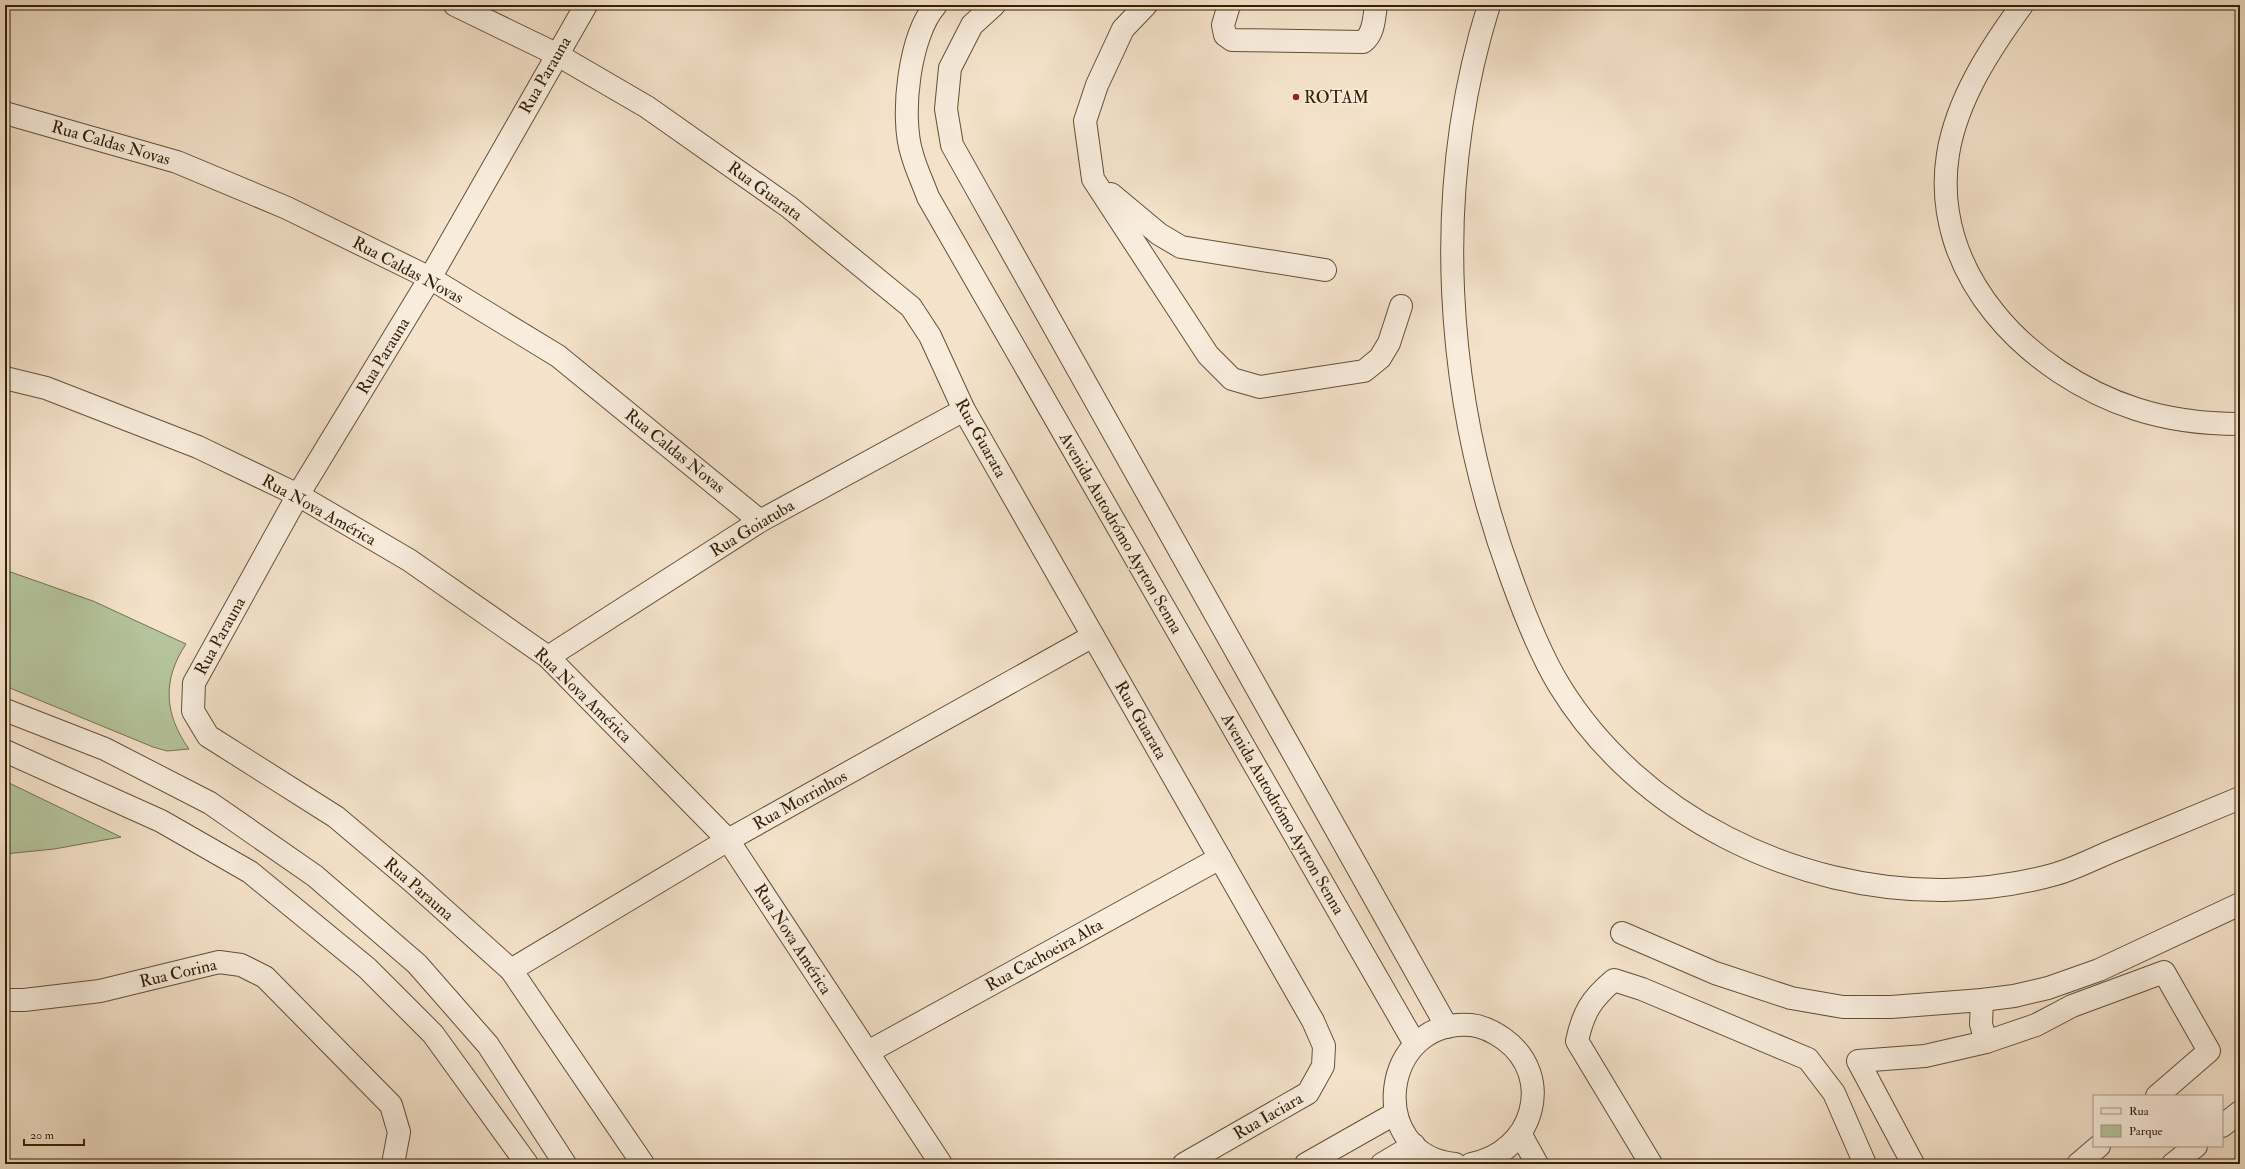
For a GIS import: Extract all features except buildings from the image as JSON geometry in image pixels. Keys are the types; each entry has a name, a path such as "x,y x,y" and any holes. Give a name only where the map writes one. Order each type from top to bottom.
{"street":[{"name":"Rua Guarata","path":"455,5 556,54 647,107 782,202 911,307 930,336 964,410 1313,1021 1324,1046"},
{"name":"Rua Parauna","path":"586,5 556,54 430,278 298,495 194,683 193,711 208,736 336,817 413,882 512,970 643,1164"},
{"name":"Avenida Autodrómo Ayrton Senna","path":"936,5 914,50 906,104 911,153 928,197 1415,1044"},
{"path":"994,5 972,25 950,68 946,109 952,145 1447,1027"},
{"path":"1146,5 1123,29 1097,85 1085,121 1093,180 1208,355 1232,379 1260,387 1364,371 1380,358 1389,343 1401,306"},
{"path":"1229,5 1223,25 1225,35 1232,40 1363,42 1369,38 1372,31 1376,5"},
{"path":"1489,5 1472,66 1463,115 1453,216 1454,318 1467,418 1489,512 1520,600 1538,643 1559,684 1575,707 1624,764 1678,808 1706,826 1770,858 1840,879 1912,889 1949,890 1986,887 2058,874 2240,798"},
{"path":"2022,5 1998,38 1979,72 1960,112 1950,146 1946,178 1946,201 1950,225 1966,270 1988,306 2009,329 2049,363 2080,384 2136,409 2165,417 2194,422 2240,424"},
{"name":"Rua Caldas Novas","path":"5,113 177,162 287,208 430,278 558,356 760,521"},
{"path":"1093,180 1159,234 1181,247 1325,270"},
{"name":"Rua Nova América","path":"5,378 46,388 198,447 298,495 409,560 548,657 728,840 941,1164"},
{"name":"Rua Goiatuba","path":"548,657 760,521 964,410"},
{"name":"Rua Morrinhos","path":"512,970 728,840 1093,636"},
{"path":"5,710 104,749 210,803 315,876 417,964 488,1045 565,1164"},
{"path":"5,751 161,820 250,872 367,968 433,1034 527,1164"},
{"name":"Rua Cachoeira Alta","path":"868,1052 1220,858"},
{"path":"1622,933 1715,973 1792,998 1843,1006 1871,1007 1982,1000 2014,996 2048,988 2099,970 2240,904"},
{"name":"Rua Corina","path":"5,1000 24,1000 100,991 219,962 241,965 265,977 391,1105 399,1132 393,1164"},
{"path":"1913,1164 1858,1061 1925,1056 1986,1042 2036,1026 2072,1006 2164,972 2209,1051 2158,1095"},
{"path":"1651,1164 1577,1041 1582,1018 1598,992 1614,980 1642,989 1808,1059 1834,1093 1864,1164"},
{"path":"1982,1000 1981,1024 1986,1042"},
{"path":"1456,1164 1447,1163 1429,1156 1414,1145 1403,1130 1396,1113 1393,1094 1396,1076 1403,1059 1415,1044 1430,1033 1447,1027 1471,1025 1494,1032 1513,1046 1527,1066 1533,1089 1531,1113 1521,1135 1505,1151 1480,1163"},
{"name":"Rua Iaciara","path":"1184,1164 1308,1093 1323,1066 1324,1046"},
{"path":"2223,1125 2240,1112"},
{"path":"1306,1164 1396,1113"},
{"path":"1521,1135 1536,1164"},
{"path":"1382,1164 1414,1145"},
{"path":"2078,1164 2098,1147"},
{"path":"2173,1164 2195,1147"}],"green space":[{"path":"5,570 93,601 186,644 178,657 173,671 169,697 175,723 189,749 167,751 153,747 5,686"},
{"path":"5,781 121,837 54,849 5,854"}],"place":[{"name":"ROTAM","path":"1296,97"}]}
